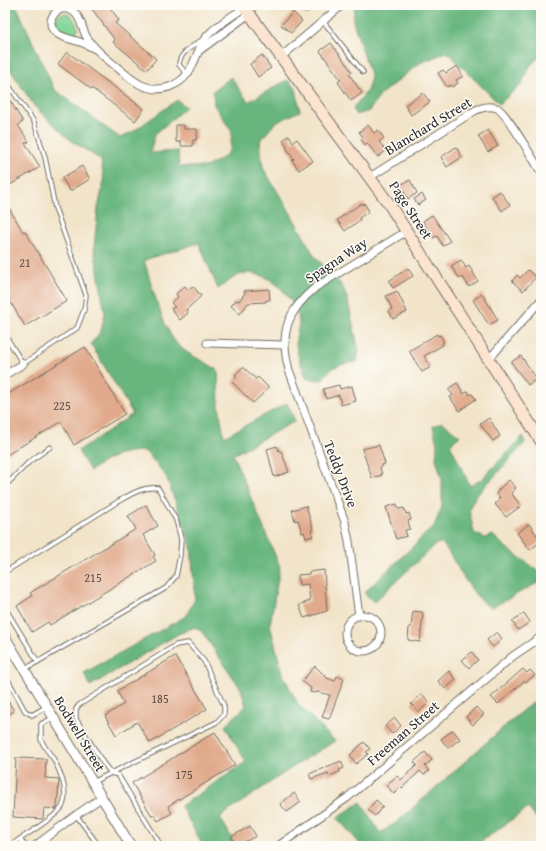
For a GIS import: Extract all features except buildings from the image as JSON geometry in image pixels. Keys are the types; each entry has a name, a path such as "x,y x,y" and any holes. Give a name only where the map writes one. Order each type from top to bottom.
{"main road":[{"name":"Page Street","path":"245,9 370,177 407,230 541,441"}],"street":[{"path":"282,57 342,5"},
{"path":"97,50 86,44 57,34 52,28 51,20 55,12 63,8 70,10 79,18 89,40 97,50 136,83 147,88 159,89 170,87 180,81 187,74 207,36 245,9"},
{"path":"200,50 245,9"},
{"path":"68,38 75,39 79,37 82,31 82,26"},
{"name":"Blanchard Street","path":"370,177 476,110 491,106 496,108 505,116 541,172"},
{"name":"Spagna Way","path":"284,345 289,320 294,310 304,297 316,287 407,230"},
{"path":"489,359 541,300"},
{"path":"207,343 284,345"},
{"name":"Teddy Drive","path":"284,345 289,370 345,522 359,616"},
{"path":"5,375 23,364"},
{"path":"359,616 365,616 376,621 380,632 380,637 374,647 358,650 349,644 346,638 346,627 349,622 359,616"},
{"name":"Bodwell Street","path":"5,637 131,846"},
{"name":"Freeman Street","path":"278,846 347,798 513,656 541,637"},
{"path":"35,846 76,815 102,798"}],"lane":[{"path":"323,21 363,72"},
{"path":"187,74 179,65 180,58 183,54 207,36"},
{"path":"5,80 34,122 45,157 56,208 86,295 84,310 77,328 23,364 5,335"},
{"path":"5,486 29,462 50,447"},
{"path":"5,572 119,501 136,492 151,487 158,488 176,520 181,539 176,576 166,588 25,669"},
{"path":"5,608 38,662"},
{"path":"93,782 111,773 217,722 224,714 224,706 204,661 188,643 176,645 79,704 76,709 76,719 103,763 111,773 118,775 161,846"},
{"path":"5,674 25,712 32,715 47,706"},
{"path":"10,846 44,823 61,808 65,792 62,779 54,760 42,741 41,724 54,717"},
{"path":"76,815 99,846"},
{"path":"20,839 26,846"}],"green space":[{"path":"5,5 16,5 54,89 120,138 134,131 177,100 186,107 155,134 150,153 178,151 179,167 206,167 224,157 230,150 232,132 214,105 213,91 231,77 248,102 287,80 296,88 300,111 275,123 260,141 263,168 314,255 343,287 348,302 359,351 357,362 333,368 322,380 307,379 296,346 299,319 290,299 284,291 269,279 251,273 241,274 218,289 199,243 144,260 158,306 173,339 184,350 218,371 219,406 224,437 287,403 295,421 233,455 280,567 270,624 282,673 298,704 335,741 290,769 220,817 236,846 203,846 181,806 246,762 225,726 246,706 241,689 202,632 195,627 178,634 90,686 84,673 186,616 195,599 191,545 166,476 145,451 129,452 116,456 90,471 78,451 133,414 91,344 101,331 105,313 94,248 98,208 104,181 101,160 69,139 35,107 5,62"},
{"path":"290,5 330,5 307,14"},
{"path":"355,5 541,5 541,55 530,66 521,85 499,104 447,52 420,63 382,93 369,111 356,115 353,108 367,91 371,77 353,21"},
{"path":"66,13 76,24 78,29 75,34 64,33 56,26 57,17"},
{"path":"442,422 460,436 450,444 470,486 482,479 523,436 525,443 475,497 469,509 474,533 485,538 493,535 510,550 541,573 541,581 491,608 476,595 442,543 436,544 374,602 364,593 434,526 442,507 442,479 436,459 437,445 433,426"},
{"path":"541,696 541,824 528,808 475,846 362,846 337,818 361,802 380,833 397,822 523,710"}]}
